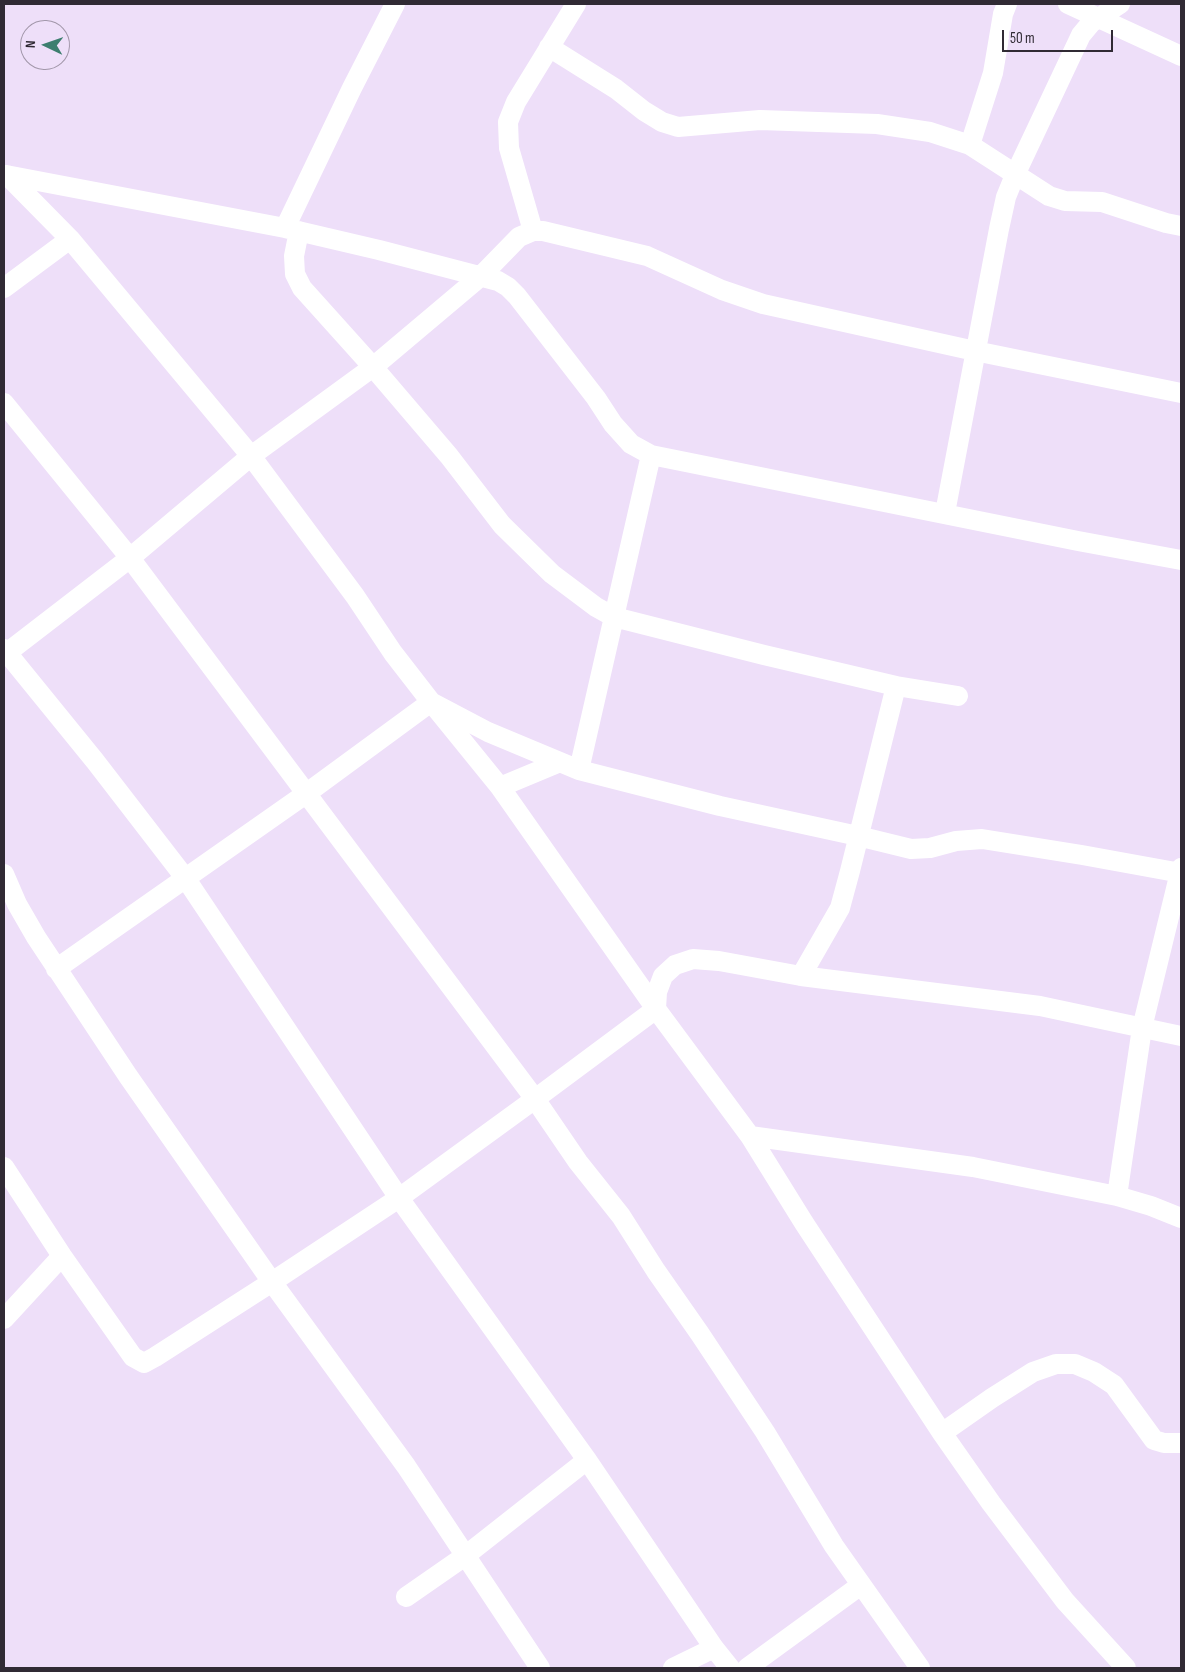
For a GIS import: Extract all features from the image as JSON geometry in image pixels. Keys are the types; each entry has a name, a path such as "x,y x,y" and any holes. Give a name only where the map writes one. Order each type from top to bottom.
{"street":[{"path":"395,4 352,88 292,229 295,274 302,288 449,456 502,525 552,574 596,607 614,617 764,655 896,686 958,696"},
{"path":"534,231 509,148 508,122 516,102 576,4"},
{"path":"970,145 994,73 1003,14 1007,4"},
{"path":"1068,4 1181,56"},
{"path":"946,513 1006,197 1081,35 1097,18 1120,4"},
{"path":"548,47 616,89 644,111 662,122 678,127 760,120 877,124 930,132 970,145 1049,196 1065,201 1102,202 1181,226"},
{"path":"5,175 292,229 498,281 517,296 596,398 613,424 631,444 651,455 1181,560"},
{"path":"5,175 70,239 251,456 328,559 393,653 500,787 656,1010 750,1136 804,1223 942,1433 991,1503 1065,1601 1126,1668"},
{"path":"730,1668 714,1648 587,1460 399,1198 186,879 95,761 5,652 130,558 251,456 373,367 481,276 519,237 534,231 543,231 647,256 722,290 762,304 976,351 1181,393"},
{"path":"4,288 70,239"},
{"path":"4,403 130,558 535,1099 578,1162 621,1216 765,1432 861,1585 920,1668"},
{"path":"579,770 651,455"},
{"path":"801,976 840,908 896,686"},
{"path":"431,702 488,732 579,770 720,806 911,849 930,848 956,841 982,839 1181,873"},
{"path":"56,970 307,793 431,702"},
{"path":"500,787 560,762"},
{"path":"1117,1196 1142,1028 1181,868"},
{"path":"4,874 17,904 56,970 272,1282 406,1466 540,1668"},
{"path":"656,1010 657,992 663,976 675,965 693,959 719,961 801,976 1040,1006 1181,1036"},
{"path":"4,1167 62,1256 133,1357 144,1363 272,1282 399,1198 656,1010"},
{"path":"750,1136 842,1147 973,1167 1117,1196 1151,1206 1181,1218"},
{"path":"4,1318 62,1256"},
{"path":"942,1433 1033,1372 1056,1364 1075,1364 1094,1372 1114,1385 1154,1440 1164,1443 1181,1443"},
{"path":"406,1597 465,1556 587,1460"},
{"path":"747,1668 861,1585"},
{"path":"673,1668 714,1648"}]}
